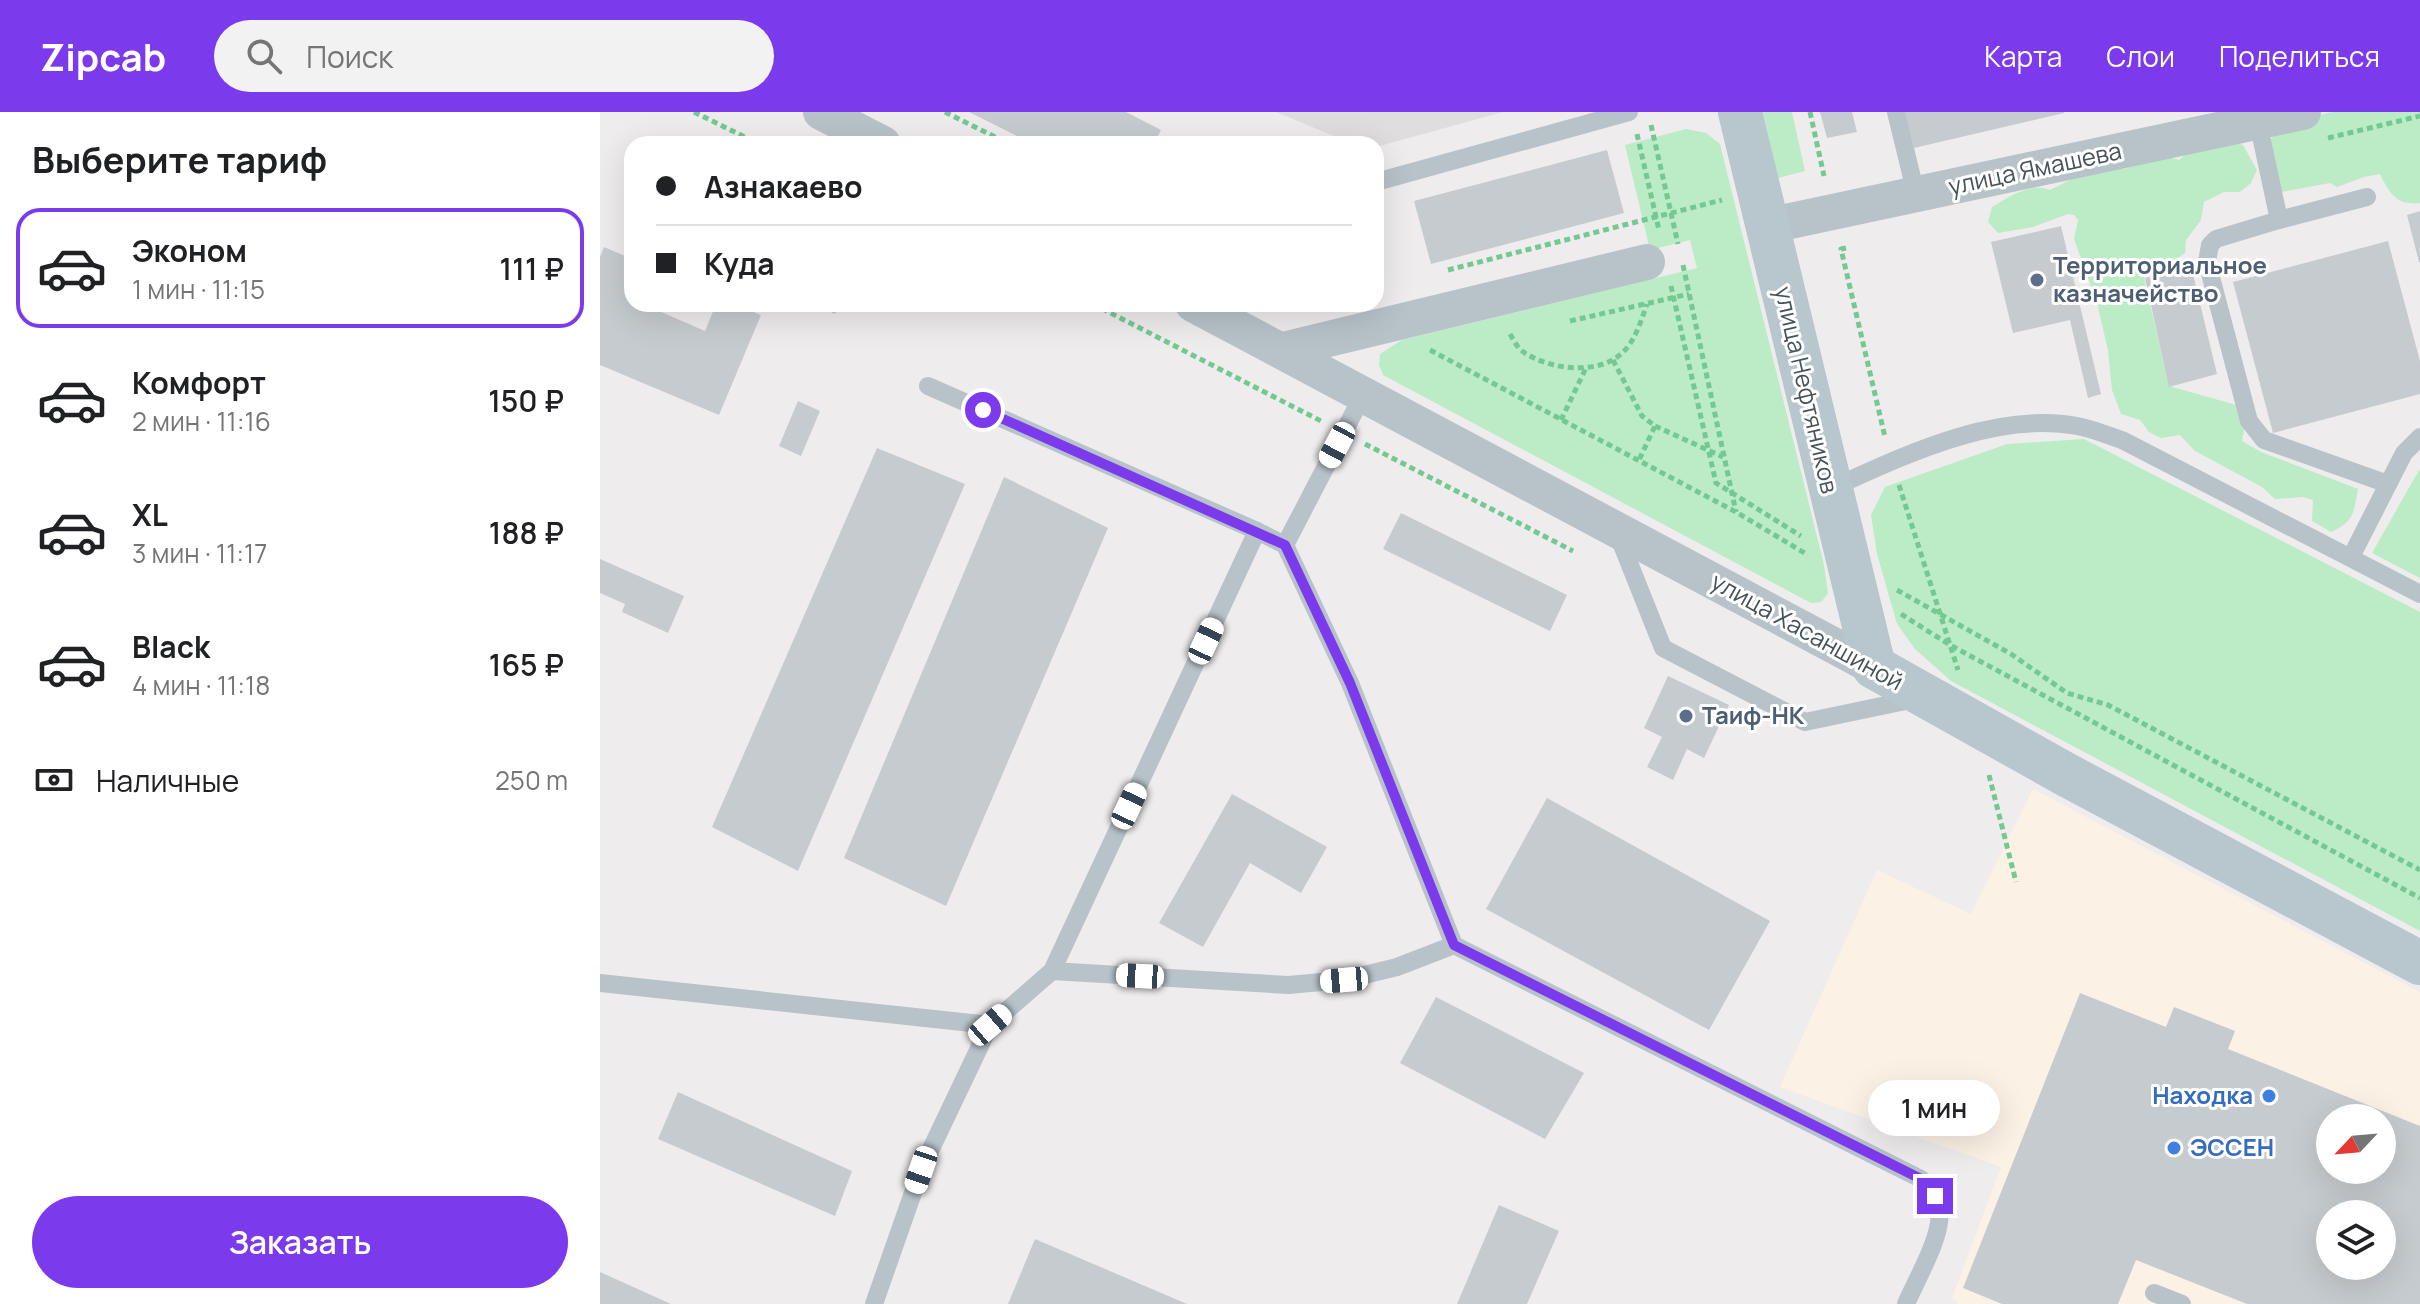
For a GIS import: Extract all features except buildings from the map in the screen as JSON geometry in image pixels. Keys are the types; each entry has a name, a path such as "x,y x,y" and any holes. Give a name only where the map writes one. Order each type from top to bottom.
{"street":[{"path":"821,112 868,136"},
{"name":"улица Нефтяников","path":"1740,112 1874,667"},
{"name":"улица Ямашева","path":"1767,226 2303,112"},
{"path":"1283,350 1660,263"},
{"name":"улица Хасаншиной","path":"1209,312 1874,667 1943,689 2065,774 2420,963"}],"lane":[{"path":"1896,112 1916,194"},
{"path":"1384,180 1632,120"},
{"path":"2258,122 2279,220"},
{"path":"2367,197 2225,234 2216,239 2208,252 2207,262 2249,421 2264,440 2388,484"},
{"path":"928,386 1285,545 1350,683 1454,945 1921,1179 1935,1196 1940,1216 1906,1304"},
{"path":"1285,545 1363,395"},
{"path":"1830,489 1917,451 1948,441 2012,426 2046,423 2074,425 2124,441 2420,594"},
{"path":"2351,557 2404,453 2420,437"},
{"path":"1615,528 1663,648 1805,722 1943,689"},
{"path":"874,1304 921,1170 990,1025 1052,971 1257,531"},
{"path":"1052,971 1288,985 1344,980 1397,967 1454,945"},
{"path":"600,983 990,1025"},
{"path":"2154,1293 2182,1304"}],"path":[{"path":"694,112 743,136"},
{"path":"945,112 993,136"},
{"path":"1648,112 1736,512"},
{"path":"1810,112 1824,176"},
{"path":"1632,120 1656,217 1660,263 1716,483 1851,573 1950,645 2420,898"},
{"path":"1438,273 1726,199"},
{"path":"1841,249 1887,444"},
{"path":"1510,334 1523,353 1586,368 1613,360 1624,351 1647,303"},
{"path":"1432,351 1851,573 1939,613 2011,654 2067,693 2108,705 2420,870"},
{"path":"1613,360 1642,416 1655,426 1724,458"},
{"path":"1561,420 1586,368"},
{"path":"1638,462 1655,426"},
{"path":"1896,476 1950,645 1943,689"},
{"path":"1986,764 2016,882"}],"shaded area":[{"path":"1276,112 1503,112 1384,145 1384,136 1334,136"},
{"path":"2033,789 2420,992 2420,1304 1957,1304 1958,1301 1952,1298 2001,1167 1780,1087 1877,870 1971,914"}],"green space":[{"path":"1763,112 1792,112 1805,171 1778,178"},
{"path":"2333,112 2420,112 2420,203 2405,202 2395,197 2380,174 2337,187 2330,183 2276,193 2270,140 2291,124"},
{"path":"1686,129 1706,133 1720,144 1824,565 1828,594 1821,602 1811,603 1383,375 1379,365 1380,354 1402,340 1697,268 1690,240 1650,250 1625,145"},
{"path":"2232,141 2243,145 2257,170 2251,183 2240,192 2224,192 2204,202 2201,220 2186,240 2185,253 2144,278 2169,386 2240,406 2245,424 2242,441 2261,452 2358,489 2349,520 2331,532 2312,521 2313,500 2303,497 2275,499 2262,487 2195,451 2180,435 2161,438 2149,432 2140,420 2121,414 2112,390 2108,350 2097,303 2074,239 2078,220 2074,215 1998,233 1988,222 1992,207 2027,189 2050,190 2082,174 2115,164 2125,169 2151,158 2179,160 2186,154"},
{"path":"2084,439 2420,612 2420,931 1951,681 1915,649 1897,624 1877,554 1871,515 1885,487 2007,444"},
{"path":"2420,471 2420,578 2372,553"}],"place":[{"name":"Территориальное казначейство","path":"2037,280"},
{"name":"Таиф-НК","path":"1686,716"},
{"name":"Находка","path":"2269,1096"},
{"name":"ЭССЕН","path":"2174,1148"}],"route":[{"path":"983,410 1285,545 1350,683 1454,945 1921,1179 1935,1196"}]}
